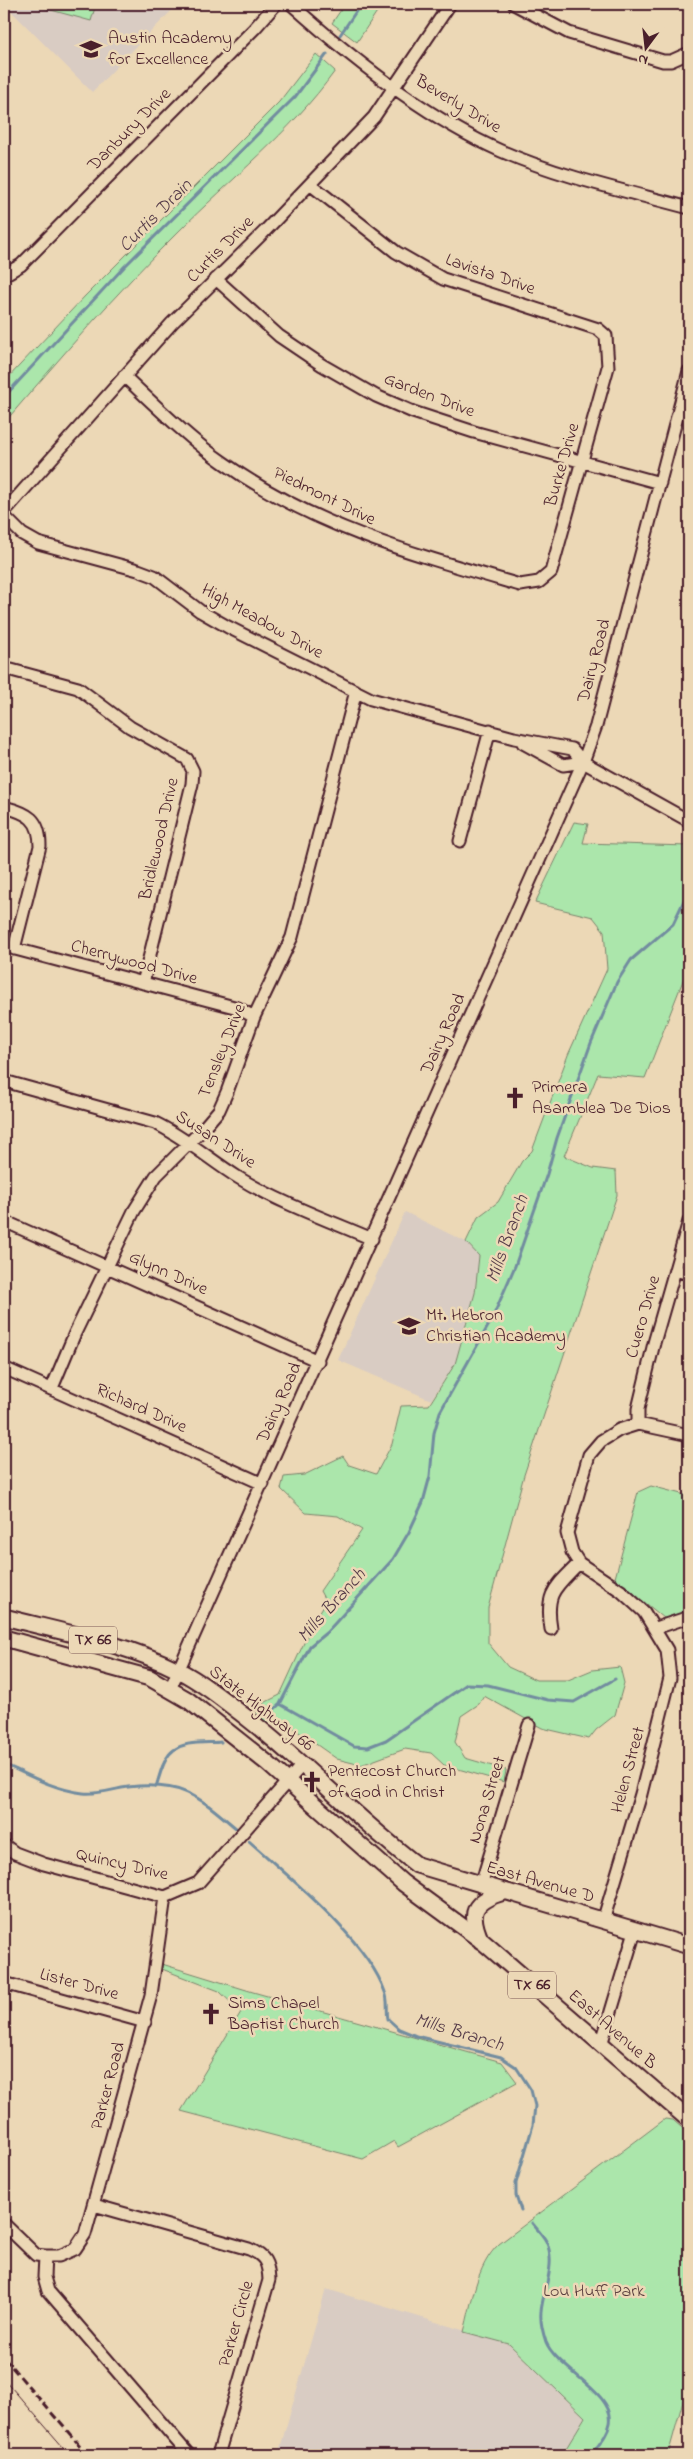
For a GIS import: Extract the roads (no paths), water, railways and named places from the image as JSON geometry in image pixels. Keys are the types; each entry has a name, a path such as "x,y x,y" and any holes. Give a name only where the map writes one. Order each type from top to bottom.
{"main road":[{"name":"State Highway 66","path":"4,1617 106,1643 179,1671 227,1702 302,1765 386,1842"},
{"name":"State Highway 66","path":"4,1638 125,1670 150,1678 170,1689 215,1719 371,1855"},
{"name":"East Avenue D","path":"386,1842 425,1869 689,1946"},
{"name":"East Avenue B","path":"371,1855 429,1904 482,1941 689,2120"},
{"path":"482,1941 473,1923 476,1907 483,1900 504,1892"}],"street":[{"name":"Danbury Drive","path":"4,275 21,265 254,29 276,4"},
{"name":"Beverly Drive","path":"291,4 328,38 395,87 466,134 502,151 557,172 689,208"},
{"name":"Curtis Drive","path":"4,512 172,323 374,117 450,4"},
{"path":"514,4 569,33 610,47 663,62 685,55"},
{"name":"Lavista Drive","path":"310,184 396,252 443,279 598,329 606,336 609,352"},
{"name":"Garden Drive","path":"216,280 279,336 322,365 376,396 412,412 474,432 582,460 660,483"},
{"name":"Burke Drive","path":"539,582 551,572 608,367 609,352"},
{"name":"Dairy Road","path":"170,1689 318,1361 583,762 596,726 689,371"},
{"name":"Piedmont Drive","path":"124,376 174,422 224,464 288,502 342,528 394,549 520,585 539,582"},
{"name":"High Meadow Drive","path":"4,516 22,534 38,543 154,576 200,611 228,627 371,699 514,738 572,749 583,762"},
{"name":"Bridlewood Drive","path":"4,668 78,688 130,727 187,759 193,771 192,784 143,983"},
{"name":"Tensley Drive","path":"52,1388 134,1211 156,1176 219,1110 254,1018 292,937 356,691"},
{"path":"460,841 490,730"},
{"name":"High Meadow Drive","path":"514,738 563,765 583,762"},
{"path":"583,762 689,821"},
{"path":"4,807 19,811 31,818 38,828 40,837 40,846 9,947"},
{"name":"Cherrywood Drive","path":"9,947 238,1008 254,1018"},
{"name":"Susan Drive","path":"4,1081 155,1123 262,1191 372,1239"},
{"name":"Glynn Drive","path":"4,1221 318,1361"},
{"name":"Cuero Drive","path":"638,1424 638,1409 650,1359 689,1221"},
{"path":"675,1270 689,1274"},
{"name":"Richard Drive","path":"4,1368 263,1484"},
{"path":"551,1629 548,1609 552,1592 580,1564 572,1552 567,1533 590,1455 601,1441 619,1430 638,1424 689,1435"},
{"name":"Helen Street","path":"580,1564 621,1592 644,1612 656,1628 667,1650 670,1678 644,1784 603,1921"},
{"path":"656,1628 689,1617"},
{"name":"Nona Street","path":"481,1885 529,1724"},
{"name":"Quincy Drive","path":"4,1844 15,1854 44,1864 165,1897 198,1882 302,1765"},
{"name":"Parker Road","path":"45,2256 59,2256 75,2249 85,2234 145,2022 151,1994 165,1897"},
{"path":"601,2045 634,1931"},
{"name":"Lister Drive","path":"4,1983 145,2022"},
{"name":"Parker Circle","path":"94,2206 248,2249 261,2254 266,2260 269,2280 218,2455"},
{"path":"4,2224 36,2255 45,2256 44,2278 48,2291 189,2455"}],"waterway":[{"name":"Curtis Drain","path":"340,35 361,4"},
{"name":"Curtis Drain","path":"4,397 124,267 295,97 327,54"},
{"name":"Mills Branch","path":"266,1717 280,1704 310,1646 327,1632 393,1559 409,1532 423,1502 430,1476 434,1433 440,1412 492,1319 515,1266 547,1174 557,1138 591,1043 617,982 631,960 673,924 689,890"},
{"path":"280,1704 354,1746 368,1747 386,1740 467,1684 488,1685 548,1700 574,1702 615,1679"},
{"name":"Mills Branch","path":"156,1787 164,1762 173,1751 187,1744 221,1742"},
{"name":"Mills Branch","path":"4,1764 62,1789 83,1793 147,1786 163,1786 176,1789 200,1800 237,1829"},
{"name":"Mills Branch","path":"249,1841 326,1911 362,1952 376,1972 385,1992 388,2019 399,2029 416,2036 501,2057 516,2067 531,2090 535,2106 533,2125 516,2183 516,2195 521,2210"},
{"name":"Mills Branch","path":"532,2223 546,2241 549,2250 550,2268 541,2316 546,2342 561,2362 595,2391 609,2412 610,2423 607,2432 591,2455"}],"tram line":[{"path":"4,2379 70,2455"}],"railway":[{"path":"4,2358 88,2455"}],"place":[{"name":"Austin Academy for Excellence","path":"91,49"},
{"name":"Primera Asamblea De Dios","path":"515,1098"},
{"name":"Mt. Hebron Christian Academy","path":"409,1326"},
{"name":"Pentecost Church of God in Christ","path":"312,1782"},
{"name":"Sims Chapel Baptist Church","path":"211,2014"}],"park label":[{"name":"Lou Huff Park","path":"594,2292"}]}
